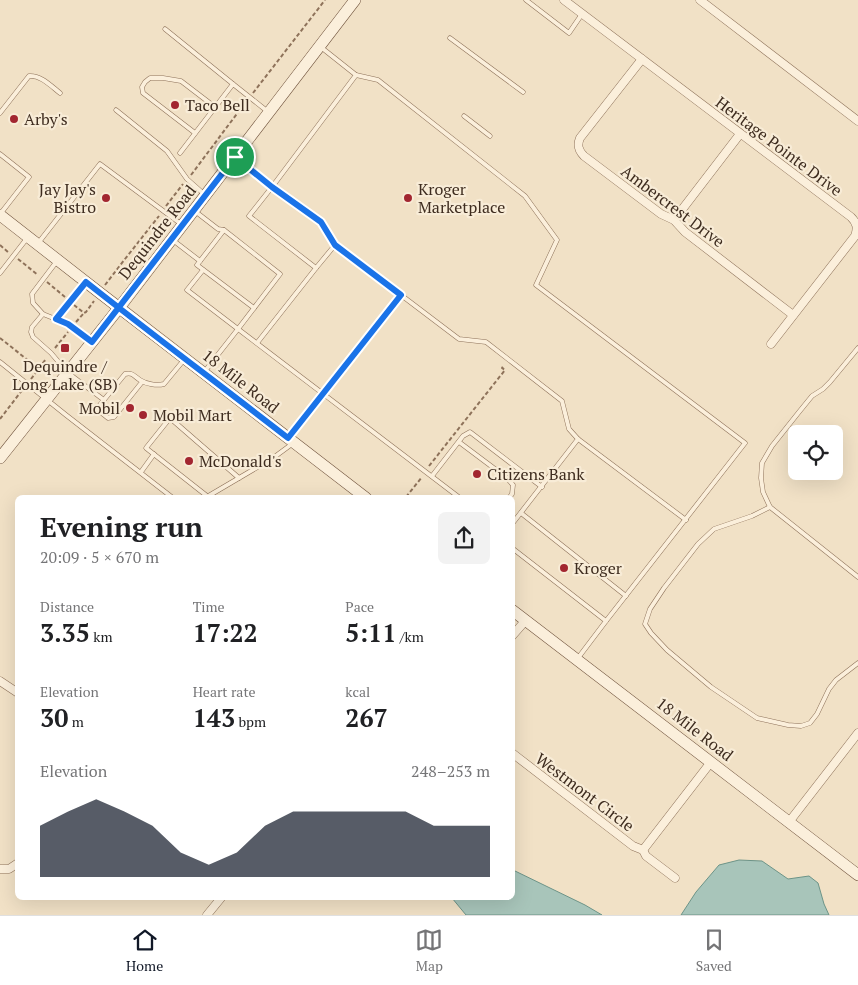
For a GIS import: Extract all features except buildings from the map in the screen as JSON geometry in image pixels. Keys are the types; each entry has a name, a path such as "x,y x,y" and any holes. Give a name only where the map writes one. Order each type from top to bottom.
{"main road":[{"name":"Dequindre Road","path":"0,458 183,226 356,0"},
{"name":"18 Mile Road","path":"0,215 360,495"},
{"name":"18 Mile Road","path":"515,612 858,875"}],"street":[{"name":"Heritage Pointe Drive","path":"564,0 855,221 857,226 855,236 771,344"},
{"path":"700,0 858,121"},
{"name":"Ambercrest Drive","path":"642,59 580,138 578,147 584,156 661,214 674,220 685,232 793,315"},
{"path":"674,220 740,134"},
{"path":"515,633 526,620"},
{"path":"0,681 15,691"},
{"path":"789,822 858,733"},
{"name":"Westmont Circle","path":"515,755 633,846 642,850 646,856 675,878"},
{"name":"Westmont Circle","path":"642,850 711,762"},
{"path":"0,869 9,869 15,865"},
{"path":"207,915 219,900"}],"lane":[{"path":"526,0 569,32 582,14"},
{"path":"165,29 269,113"},
{"path":"450,38 523,92"},
{"path":"320,46 356,75 378,80 525,196 557,240 536,285 745,442 578,659"},
{"path":"316,268 248,216 356,75"},
{"path":"0,113 29,76 35,76 60,93"},
{"path":"195,133 143,93 142,87 145,82 150,78 181,81 215,107"},
{"path":"180,153 233,84"},
{"path":"116,110 167,151 187,179 206,195"},
{"path":"464,116 490,136"},
{"path":"0,154 29,177 0,215"},
{"path":"235,157 272,187 321,222 335,245 459,339 486,342 562,401 570,429 578,439 686,520"},
{"path":"0,273 33,240 100,164 183,226"},
{"path":"194,210 218,229 224,230 280,274 204,372"},
{"path":"224,230 197,265 254,308"},
{"path":"172,239 200,261"},
{"path":"257,343 335,245"},
{"path":"58,260 32,294 33,303 43,314 68,324 92,342"},
{"path":"202,270 188,290 456,495"},
{"path":"56,319 86,282"},
{"path":"209,495 273,458 291,440 323,393 401,295"},
{"path":"43,314 32,327 33,337 52,353 68,372 104,400"},
{"path":"858,348 830,382 812,396 772,446 762,463 761,478 770,507 858,577"},
{"path":"142,382 114,417 108,418 98,410 99,406 125,374 132,374 142,382 164,384 185,358"},
{"path":"0,362 169,495"},
{"path":"204,495 146,448 170,418 239,478"},
{"path":"432,476 463,436 470,432 542,487"},
{"path":"515,520 578,439"},
{"path":"459,442 507,478 513,485 511,495"},
{"path":"140,472 154,454"},
{"path":"770,507 752,516 714,529 698,544 664,588 650,609 645,624 667,650 711,687 758,718 788,725 801,726 810,722 817,714 828,689 836,680 858,663"},
{"path":"521,513 626,596"},
{"path":"515,550 606,621"}],"path":[{"path":"255,90 325,0"},
{"path":"190,175 244,104"},
{"path":"167,205 184,184"},
{"path":"112,277 159,216"},
{"path":"0,245 6,250"},
{"path":"21,261 36,273"},
{"path":"49,284 63,295"},
{"path":"74,305 85,312 76,322"},
{"path":"54,349 68,332"},
{"path":"0,338 39,369"},
{"path":"32,378 48,357"},
{"path":"429,466 505,370 502,368 504,364"},
{"path":"0,419 23,389"},
{"path":"408,495 423,476"}],"shaded area":[{"path":"739,860 762,861 788,879 809,876 818,883 829,915 681,915 696,892 719,865"},
{"path":"515,871 602,915 466,915 454,900 515,900"}],"place":[{"name":"Taco Bell","path":"175,105"},
{"name":"Arby's","path":"14,119"},
{"name":"Jay Jay's Bistro","path":"106,198"},
{"name":"Kroger Marketplace","path":"408,198"},
{"name":"Dequindre / Long Lake (SB)","path":"65,348"},
{"name":"Mobil","path":"130,408"},
{"name":"Mobil Mart","path":"143,415"},
{"name":"McDonald's","path":"189,461"},
{"name":"Citizens Bank","path":"477,474"},
{"name":"Kroger","path":"564,568"}],"route":[{"path":"235,157 119,308 92,342 68,324 56,319 86,282 119,308 220,384 288,438 401,295 335,245 321,222 272,187 235,157"}]}
